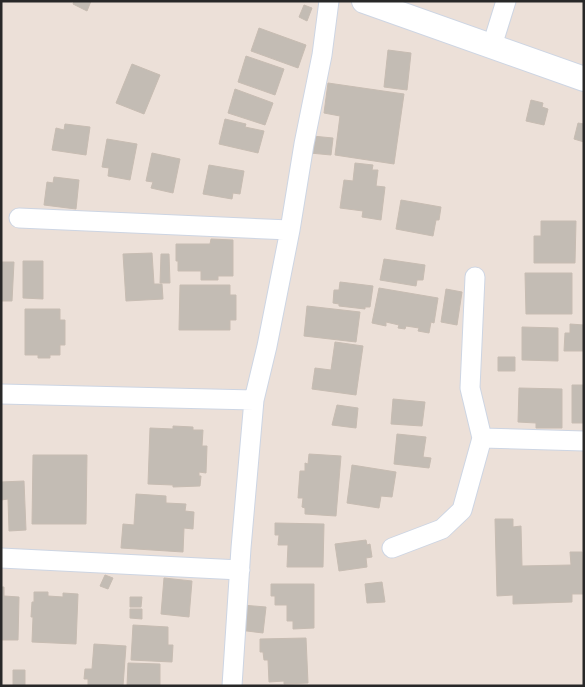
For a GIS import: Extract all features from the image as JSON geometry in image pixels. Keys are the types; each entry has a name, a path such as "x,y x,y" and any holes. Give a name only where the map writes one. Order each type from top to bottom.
{"street":[{"path":"232,686 254,400 267,346 290,230 304,144 322,55 329,1"},
{"path":"364,1 584,79"},
{"path":"492,46 506,1"},
{"path":"19,218 290,230"},
{"path":"392,548 442,529 462,510 482,438 470,388 475,277"},
{"path":"1,394 254,400"},
{"path":"482,438 584,440"},
{"path":"1,558 240,570"}],"building":[{"path":"74,1 91,1 87,11 73,4"},
{"path":"304,5 312,8 307,21 299,17"},
{"path":"259,28 306,45 298,68 251,51"},
{"path":"388,50 411,53 407,90 384,87"},
{"path":"246,56 284,69 275,95 238,82"},
{"path":"132,64 160,75 144,114 116,103"},
{"path":"328,83 404,94 394,164 335,155 340,116 324,113"},
{"path":"235,89 273,103 265,125 228,113"},
{"path":"531,100 543,103 542,107 548,109 544,125 526,121"},
{"path":"225,119 246,124 245,127 264,131 258,153 219,144"},
{"path":"578,123 584,124 584,142 574,139"},
{"path":"65,124 90,127 86,155 52,150 56,128 64,130"},
{"path":"312,136 333,138 331,155 310,153"},
{"path":"107,139 137,144 130,180 108,176 109,168 102,167"},
{"path":"152,153 180,159 173,193 151,188 153,182 146,181"},
{"path":"355,163 373,165 372,170 378,170 376,186 385,187 381,220 362,217 363,211 340,208 344,180 353,181"},
{"path":"209,165 244,171 240,194 233,193 232,199 203,194"},
{"path":"54,177 79,180 76,209 44,205 47,182 53,183"},
{"path":"401,200 441,207 439,220 436,220 433,236 396,229"},
{"path":"541,221 576,221 575,263 534,263 534,236 541,236"},
{"path":"211,239 233,240 233,276 218,276 218,280 201,280 201,271 178,271 176,244 210,244"},
{"path":"152,253 154,284 162,284 163,299 126,301 123,254"},
{"path":"161,254 169,254 170,283 160,283"},
{"path":"384,259 425,265 423,280 417,280 416,286 380,280"},
{"path":"23,261 43,261 43,299 23,298"},
{"path":"1,262 14,262 12,301 1,301"},
{"path":"525,273 572,273 572,314 526,314"},
{"path":"340,282 373,286 370,307 365,307 365,309 339,306 339,304 333,303 334,290 339,290"},
{"path":"180,285 230,285 230,295 236,295 236,320 230,320 230,330 179,330"},
{"path":"379,288 438,298 434,323 431,322 429,333 418,331 419,328 406,326 405,329 398,328 399,325 386,322 386,326 372,323"},
{"path":"446,289 462,292 457,325 441,322"},
{"path":"307,306 360,312 356,342 304,336"},
{"path":"25,309 60,309 60,320 65,320 65,345 60,345 60,355 50,355 50,358 38,358 38,355 25,355"},
{"path":"570,324 584,325 584,351 564,351 565,333 570,333"},
{"path":"522,327 558,328 558,361 522,360"},
{"path":"335,342 363,346 356,395 312,389 315,368 331,370"},
{"path":"498,357 515,357 515,371 498,371"},
{"path":"572,385 584,385 584,423 572,423"},
{"path":"519,388 562,389 562,428 536,428 536,423 518,422"},
{"path":"393,399 425,402 422,426 391,424"},
{"path":"337,405 358,408 356,428 332,425"},
{"path":"173,426 193,427 193,430 203,430 202,446 207,446 206,473 199,472 199,476 201,476 200,486 173,487 173,485 148,484 150,428 173,429"},
{"path":"397,434 426,437 423,457 431,458 429,468 394,464"},
{"path":"309,454 341,456 336,516 305,514 305,508 302,507 303,498 298,498 300,471 305,471 305,463 308,464"},
{"path":"33,455 87,455 86,524 32,524"},
{"path":"352,465 396,472 392,497 381,496 379,508 347,503"},
{"path":"24,481 26,530 9,531 8,499 1,500 1,482"},
{"path":"136,494 166,496 166,503 186,504 185,511 194,512 193,529 184,528 183,552 121,548 123,524 134,525"},
{"path":"495,519 513,519 513,527 521,526 522,566 571,565 570,552 582,552 583,594 572,594 572,602 513,604 513,595 497,596"},
{"path":"275,523 324,524 323,567 287,567 288,545 278,545 279,535 275,535"},
{"path":"366,540 367,545 370,544 372,557 366,558 367,567 339,571 335,544"},
{"path":"105,575 113,578 108,589 100,586"},
{"path":"164,578 192,581 189,617 161,614"},
{"path":"382,582 385,602 367,603 365,584"},
{"path":"271,584 314,584 314,628 293,629 293,621 287,621 287,605 275,605 275,596 271,596"},
{"path":"1,587 4,587 4,596 19,597 18,640 1,640"},
{"path":"34,592 48,592 48,596 63,597 63,593 78,594 76,644 32,642 33,617 31,617"},
{"path":"130,597 142,597 141,607 130,607"},
{"path":"242,605 266,607 263,633 239,630"},
{"path":"130,609 142,609 142,619 130,618"},
{"path":"133,625 168,627 168,645 173,645 172,662 131,660"},
{"path":"306,638 308,683 284,684 284,681 269,682 268,660 264,660 263,652 260,652 260,639"},
{"path":"94,644 126,646 123,686 88,686 88,679 84,679 85,669 92,669"},
{"path":"128,663 160,664 160,686 127,686"},
{"path":"13,670 25,670 25,686 13,686"}]}
